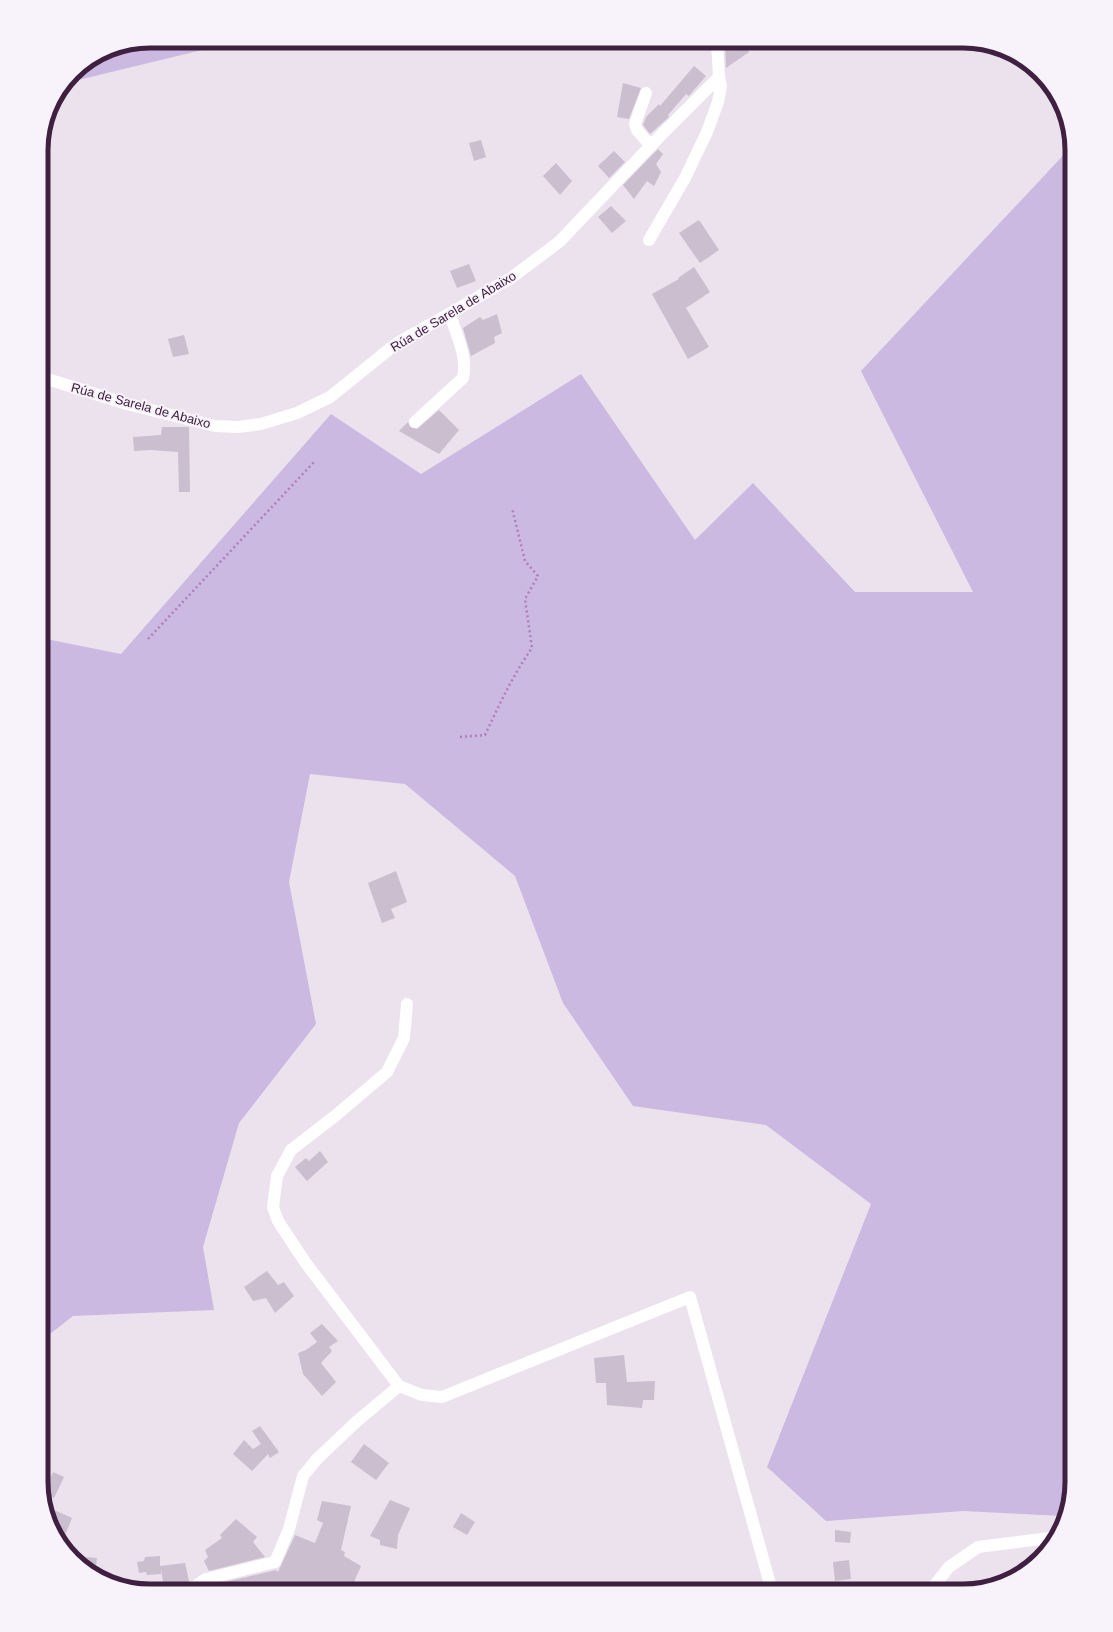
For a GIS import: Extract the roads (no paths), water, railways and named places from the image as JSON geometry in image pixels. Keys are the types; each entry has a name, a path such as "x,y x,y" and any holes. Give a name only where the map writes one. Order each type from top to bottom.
{"street":[{"path":"649,240 685,178 708,132 718,102 721,86 717,48"},
{"name":"Rúa de Sarela de Abaixo","path":"48,379 127,404 214,426 238,427 261,424 297,413 330,397 397,343 511,278 559,242 650,146 719,77"},
{"path":"646,93 635,124 637,130 650,146"},
{"path":"415,422 463,378 465,370 464,357 450,314"},
{"path":"407,1004 404,1038 387,1072 292,1150 277,1176 273,1207 278,1221 305,1262 399,1386 422,1395 442,1397 690,1297 770,1584"},
{"path":"209,1584 275,1562 289,1529 303,1476 317,1459 356,1422 399,1386"},
{"path":"936,1584 949,1567 978,1547 1048,1538"}]}
